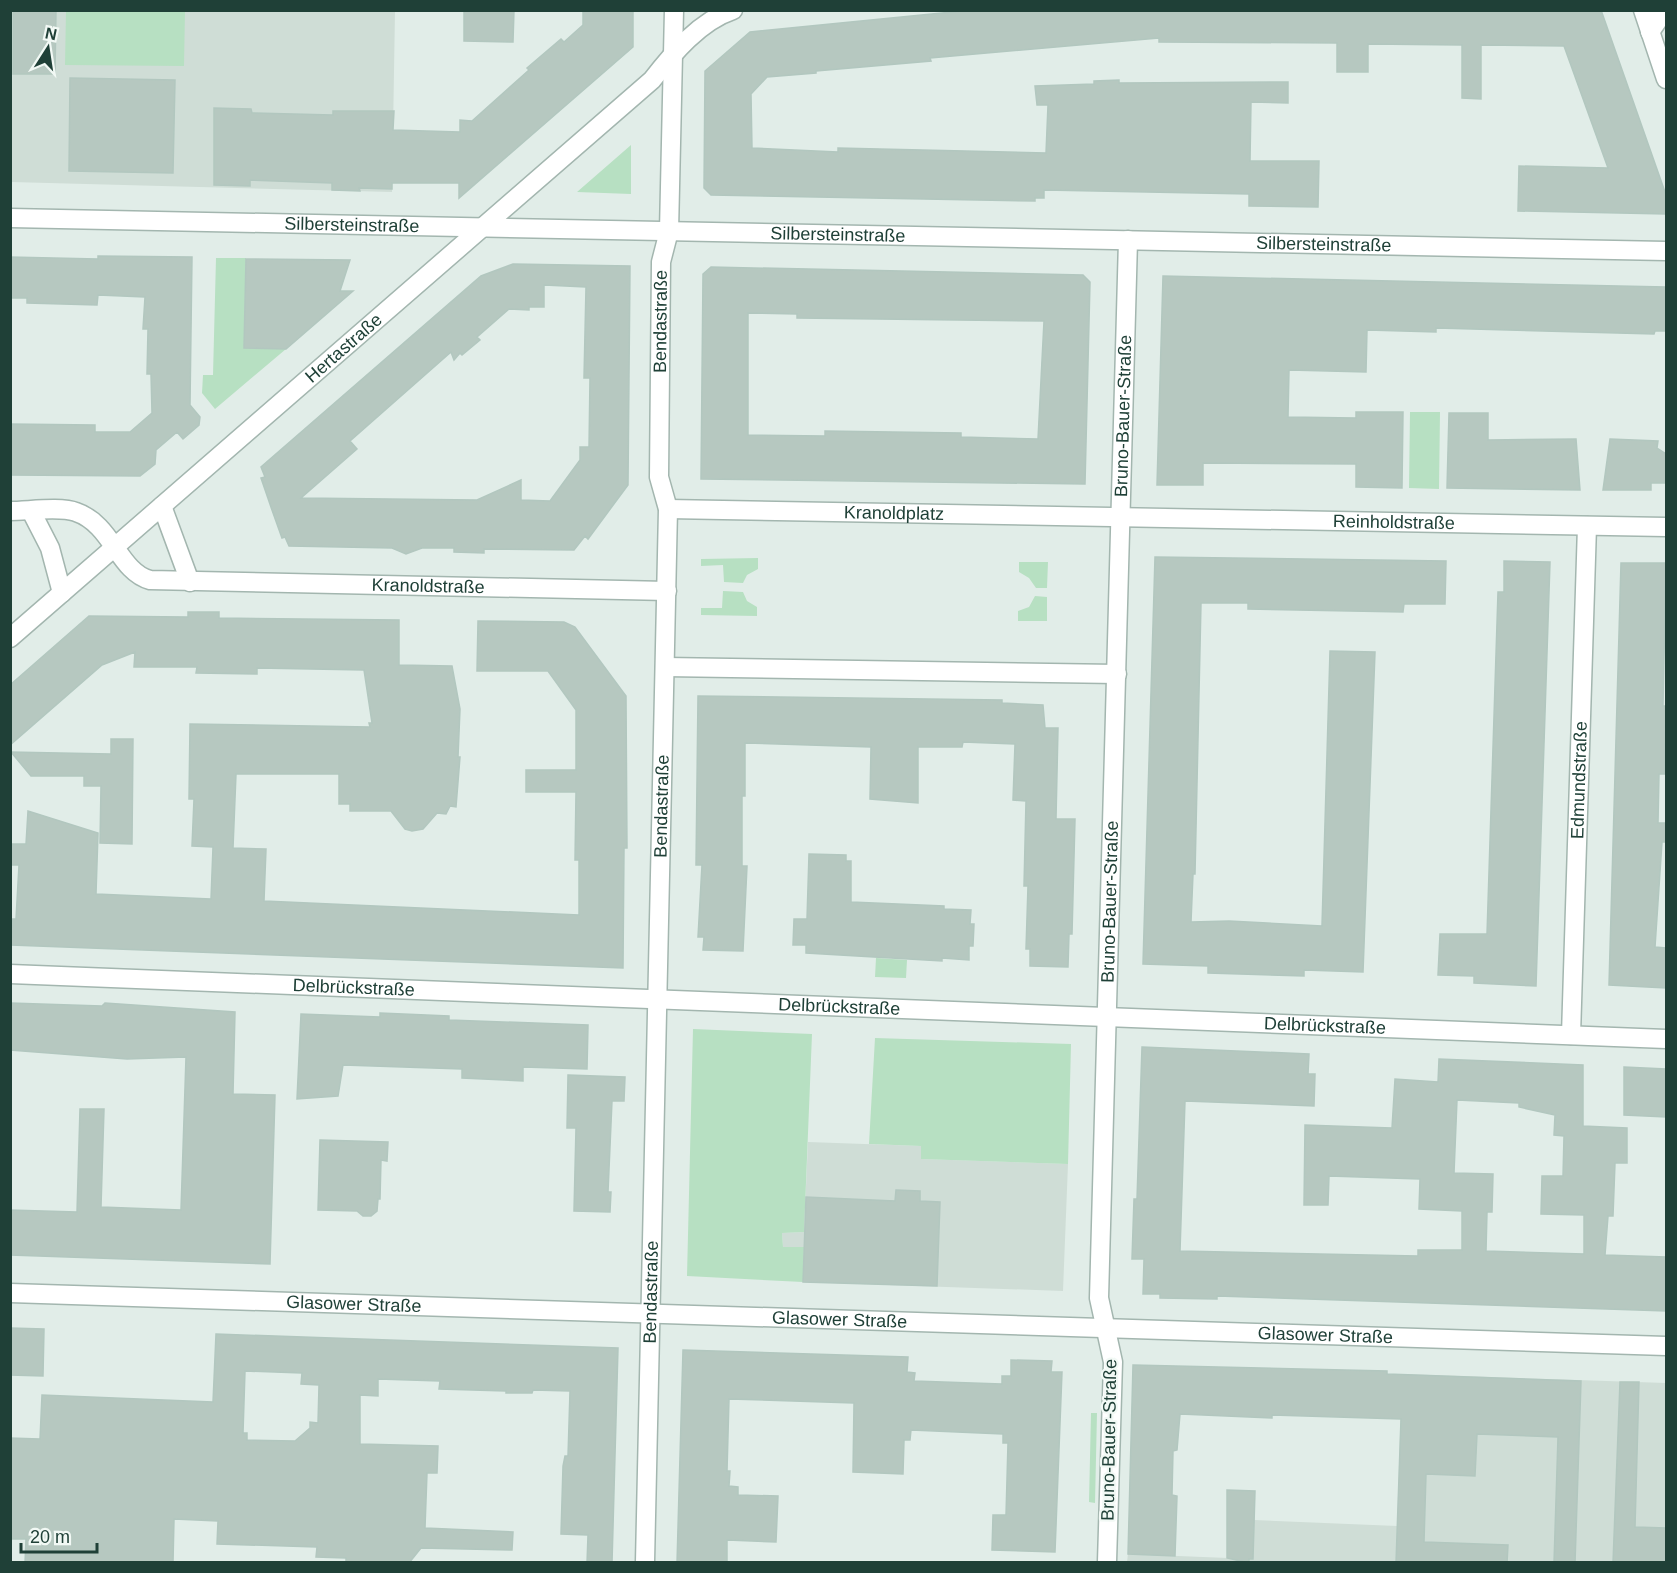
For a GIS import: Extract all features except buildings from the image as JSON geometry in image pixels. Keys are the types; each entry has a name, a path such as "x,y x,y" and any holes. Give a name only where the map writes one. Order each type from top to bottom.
{"street":[{"name":"Bendastraße","path":"645,1563 667,591 668,508 659,477 661,262 669,231 670,85 674,52 674,10"},
{"name":"Hertastraße","path":"10,638 652,80 674,52 710,23 733,10"},
{"path":"1643,10 1666,79"},
{"path":"1650,32 1665,10"},
{"name":"Silbersteinstraße","path":"10,218 1666,251"},
{"name":"Bruno-Bauer-Straße","path":"1107,1563 1113,1362 1099,1298 1128,240"},
{"path":"162,506 190,582"},
{"name":"Kranoldplatz","path":"668,508 1076,514 1121,519"},
{"name":"Kranoldstraße","path":"10,510 74,511 95,521 136,575 141,578 190,582 667,591"},
{"path":"32,511 50,548 62,593"},
{"name":"Reinholdstraße","path":"1121,519 1666,527"},
{"name":"Edmundstraße","path":"1571,1035 1587,526"},
{"path":"665,667 1117,674"},
{"name":"Delbrückstraße","path":"10,974 1666,1039"},
{"name":"Glasower Straße","path":"10,1293 1666,1346"}],"shaded area":[{"path":"13,11 395,11 392,192 11,182"},
{"path":"808,1142 921,1146 921,1159 1068,1164 1063,1291 803,1282 804,1248 783,1247 782,1233 804,1232"},
{"path":"1402,1374 1666,1383 1666,1562 1127,1562 1128,1554 1253,1559 1254,1520 1397,1526"}],"green space":[{"path":"66,11 185,11 184,66 65,65"},
{"path":"631,145 631,194 577,192"},
{"path":"216,258 246,258 244,348 286,349 215,409 202,393 203,375 213,375"},
{"path":"1410,412 1440,412 1439,489 1409,488"},
{"path":"758,558 758,569 747,575 743,583 724,582 723,565 701,566 701,559"},
{"path":"1019,562 1048,562 1047,588 1036,588 1029,578 1019,572"},
{"path":"723,591 743,592 747,601 757,607 757,616 701,615 701,608 722,608"},
{"path":"1035,596 1047,597 1047,621 1018,621 1018,611 1029,607"},
{"path":"876,958 907,960 906,978 875,977"},
{"path":"693,1029 812,1034 804,1232 782,1233 783,1247 804,1247 803,1282 687,1276"},
{"path":"875,1038 1071,1044 1068,1164 921,1159 921,1146 869,1144"},
{"path":"1091,1413 1097,1413 1095,1503 1089,1502"}]}
